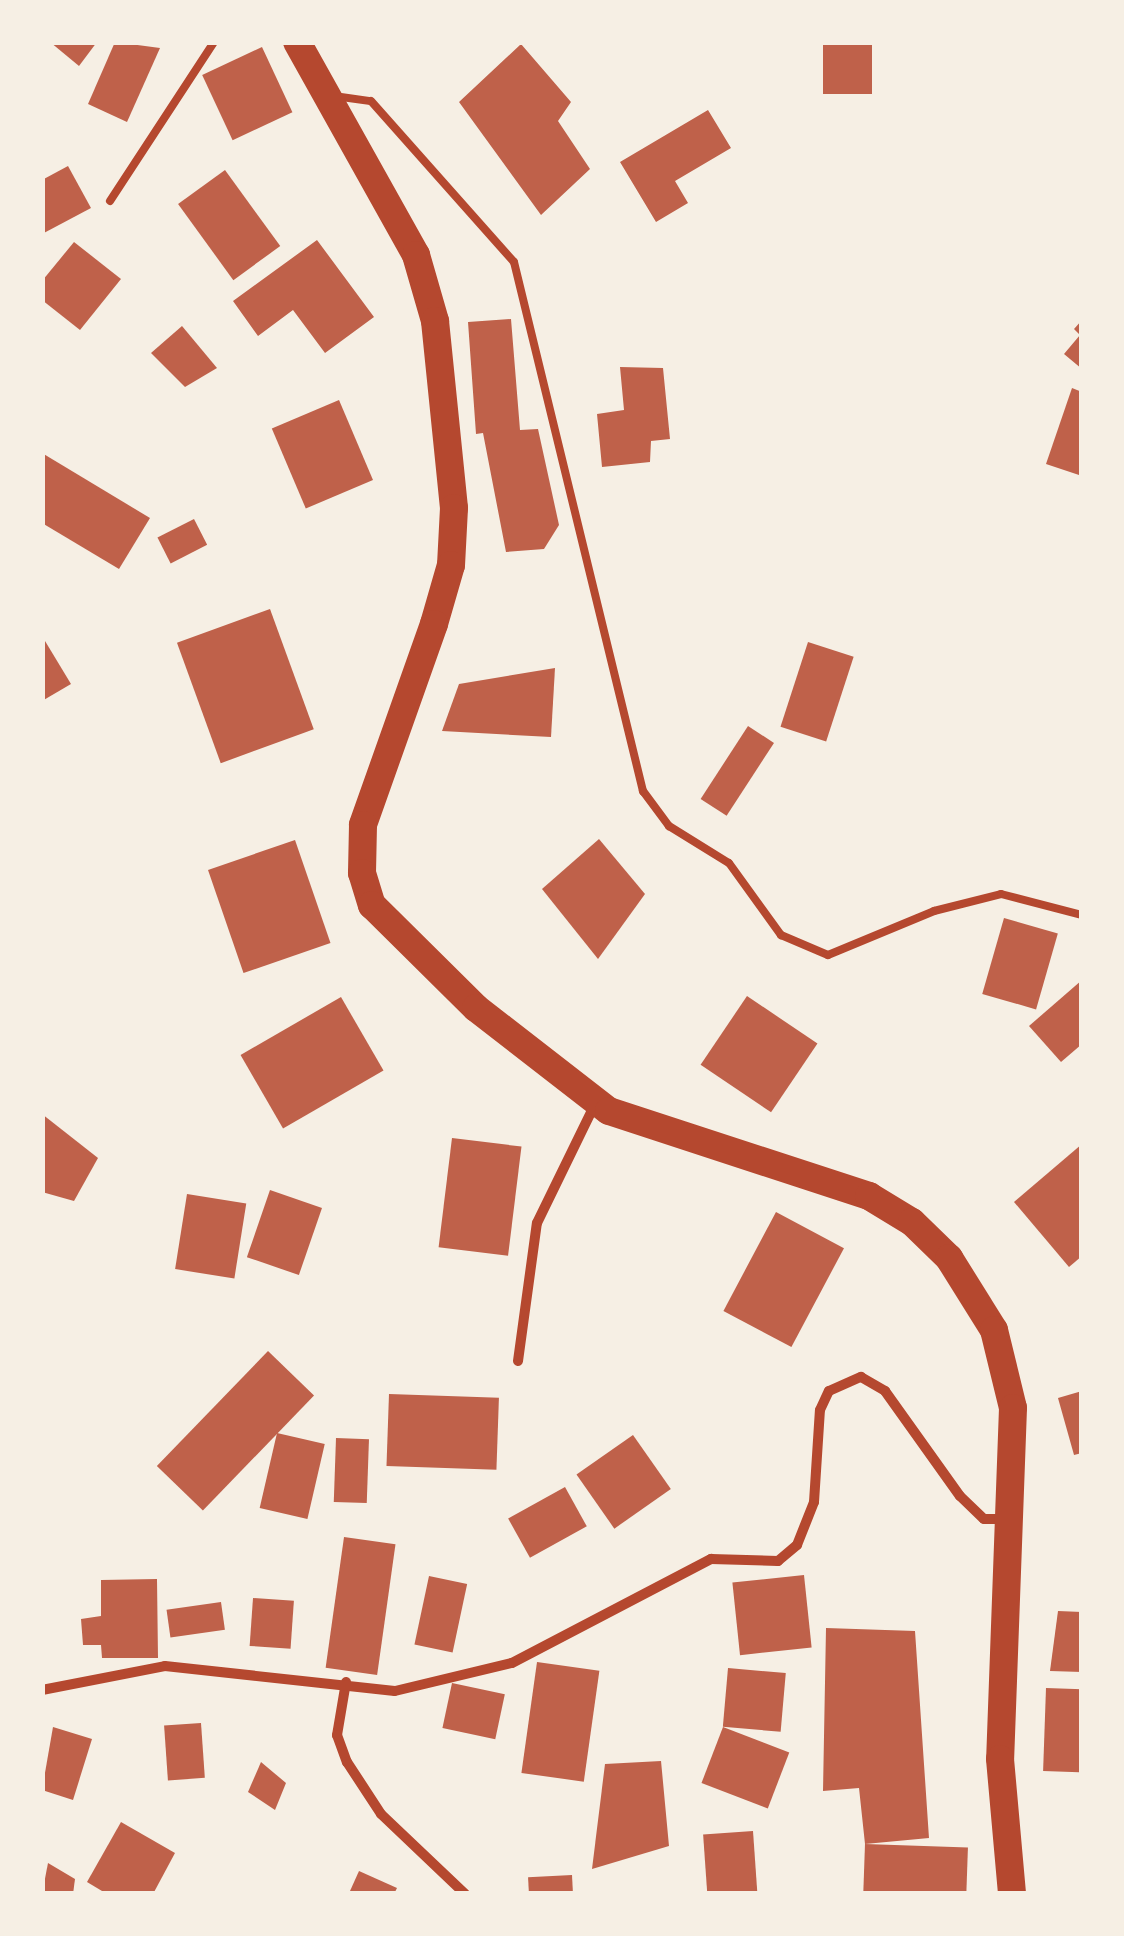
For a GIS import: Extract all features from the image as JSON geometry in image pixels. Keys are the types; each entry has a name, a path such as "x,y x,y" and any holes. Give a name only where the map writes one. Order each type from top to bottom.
{"highway":[{"path":"297,42 416,255 434,321 454,508 450,565 434,624 363,825 362,874 372,906 476,1008 596,1101 630,1121 869,1196 912,1222 950,1258 994,1330 1013,1408 1012,1517 1000,1759 1012,1894"}],"street":[{"path":"518,1361 537,1222 596,1101"},
{"path":"42,1690 165,1666 346,1682 395,1691 512,1663 711,1560 778,1561 797,1545 814,1502 820,1410 829,1392 861,1377 885,1391 960,1496 984,1519 1012,1517"},
{"path":"346,1682 337,1734 347,1762 381,1814 465,1894"}],"lane":[{"path":"110,201 214,42"},
{"path":"324,94 372,101 514,262 643,791 669,826 730,862 781,936 828,956 934,911 1001,894 1082,915"}],"building":[{"path":"50,42 97,42 79,66"},
{"path":"115,42 160,48 127,122 88,104"},
{"path":"823,42 872,42 872,94 823,94"},
{"path":"521,44 571,102 558,121 590,169 541,215 459,102"},
{"path":"262,47 292,112 233,140 202,75"},
{"path":"708,110 731,148 675,181 688,203 656,222 620,162"},
{"path":"68,166 91,208 42,234 42,180"},
{"path":"225,170 280,246 233,280 178,204"},
{"path":"317,240 374,317 325,353 293,310 258,336 233,301"},
{"path":"74,242 121,279 80,330 42,300 42,281"},
{"path":"511,319 520,430 538,429 559,525 544,549 506,552 483,433 476,434 468,322"},
{"path":"1082,320 1082,369 1064,354 1080,335 1074,329"},
{"path":"182,326 217,368 185,387 151,353"},
{"path":"620,367 663,368 670,439 651,441 650,462 602,467 597,414 624,410"},
{"path":"1072,388 1082,392 1082,476 1046,464"},
{"path":"339,400 373,480 306,509 272,429"},
{"path":"42,453 150,518 119,569 42,523"},
{"path":"194,519 207,545 171,563 157,538"},
{"path":"270,609 314,729 221,763 177,643"},
{"path":"42,636 71,684 42,701"},
{"path":"808,642 854,657 826,741 780,727"},
{"path":"555,668 551,737 442,731 459,684"},
{"path":"748,726 774,743 727,816 701,799"},
{"path":"599,839 645,894 598,959 542,889"},
{"path":"295,840 330,943 243,973 208,870"},
{"path":"1004,918 1058,933 1036,1009 982,994"},
{"path":"1082,980 1082,1044 1061,1062 1029,1026"},
{"path":"747,996 817,1044 771,1112 701,1065"},
{"path":"341,997 384,1071 283,1129 241,1055"},
{"path":"42,1114 98,1158 74,1201 42,1192"},
{"path":"452,1138 521,1147 508,1256 439,1247"},
{"path":"1082,1144 1082,1256 1069,1267 1014,1202"},
{"path":"270,1190 322,1208 299,1275 247,1257"},
{"path":"187,1194 246,1203 234,1278 175,1269"},
{"path":"776,1212 844,1248 791,1347 723,1311"},
{"path":"268,1351 314,1395 203,1511 157,1466"},
{"path":"1082,1391 1082,1453 1074,1455 1058,1398"},
{"path":"389,1394 499,1398 496,1470 386,1466"},
{"path":"277,1433 325,1444 307,1519 260,1508"},
{"path":"633,1435 671,1489 614,1529 576,1475"},
{"path":"336,1438 369,1439 367,1503 334,1502"},
{"path":"565,1487 587,1526 530,1558 508,1519"},
{"path":"344,1537 395,1544 377,1675 326,1668"},
{"path":"804,1575 812,1648 740,1655 732,1583"},
{"path":"429,1576 467,1584 453,1653 414,1644"},
{"path":"157,1579 158,1658 102,1658 101,1645 83,1645 81,1619 101,1616 101,1580"},
{"path":"253,1598 294,1601 291,1649 250,1646"},
{"path":"221,1602 225,1630 170,1637 167,1610"},
{"path":"1058,1611 1082,1612 1082,1672 1050,1671"},
{"path":"826,1628 915,1631 929,1838 865,1844 859,1788 823,1791"},
{"path":"537,1662 599,1671 584,1782 521,1773"},
{"path":"728,1668 786,1673 781,1732 723,1727"},
{"path":"452,1683 505,1694 495,1739 442,1728"},
{"path":"1046,1688 1082,1689 1079,1772 1043,1771"},
{"path":"201,1723 205,1778 168,1780 164,1726"},
{"path":"53,1727 92,1739 73,1800 42,1790"},
{"path":"723,1727 789,1752 768,1808 701,1783"},
{"path":"661,1761 669,1846 592,1869 605,1764"},
{"path":"261,1762 286,1783 275,1810 248,1792"},
{"path":"121,1822 175,1853 153,1894 107,1894 87,1882"},
{"path":"753,1831 757,1894 707,1894 703,1834"},
{"path":"865,1844 968,1848 966,1894 863,1894"},
{"path":"48,1863 75,1879 73,1894 42,1894"},
{"path":"359,1871 397,1888 394,1894 350,1891"},
{"path":"572,1875 573,1894 529,1894 528,1877"}]}
